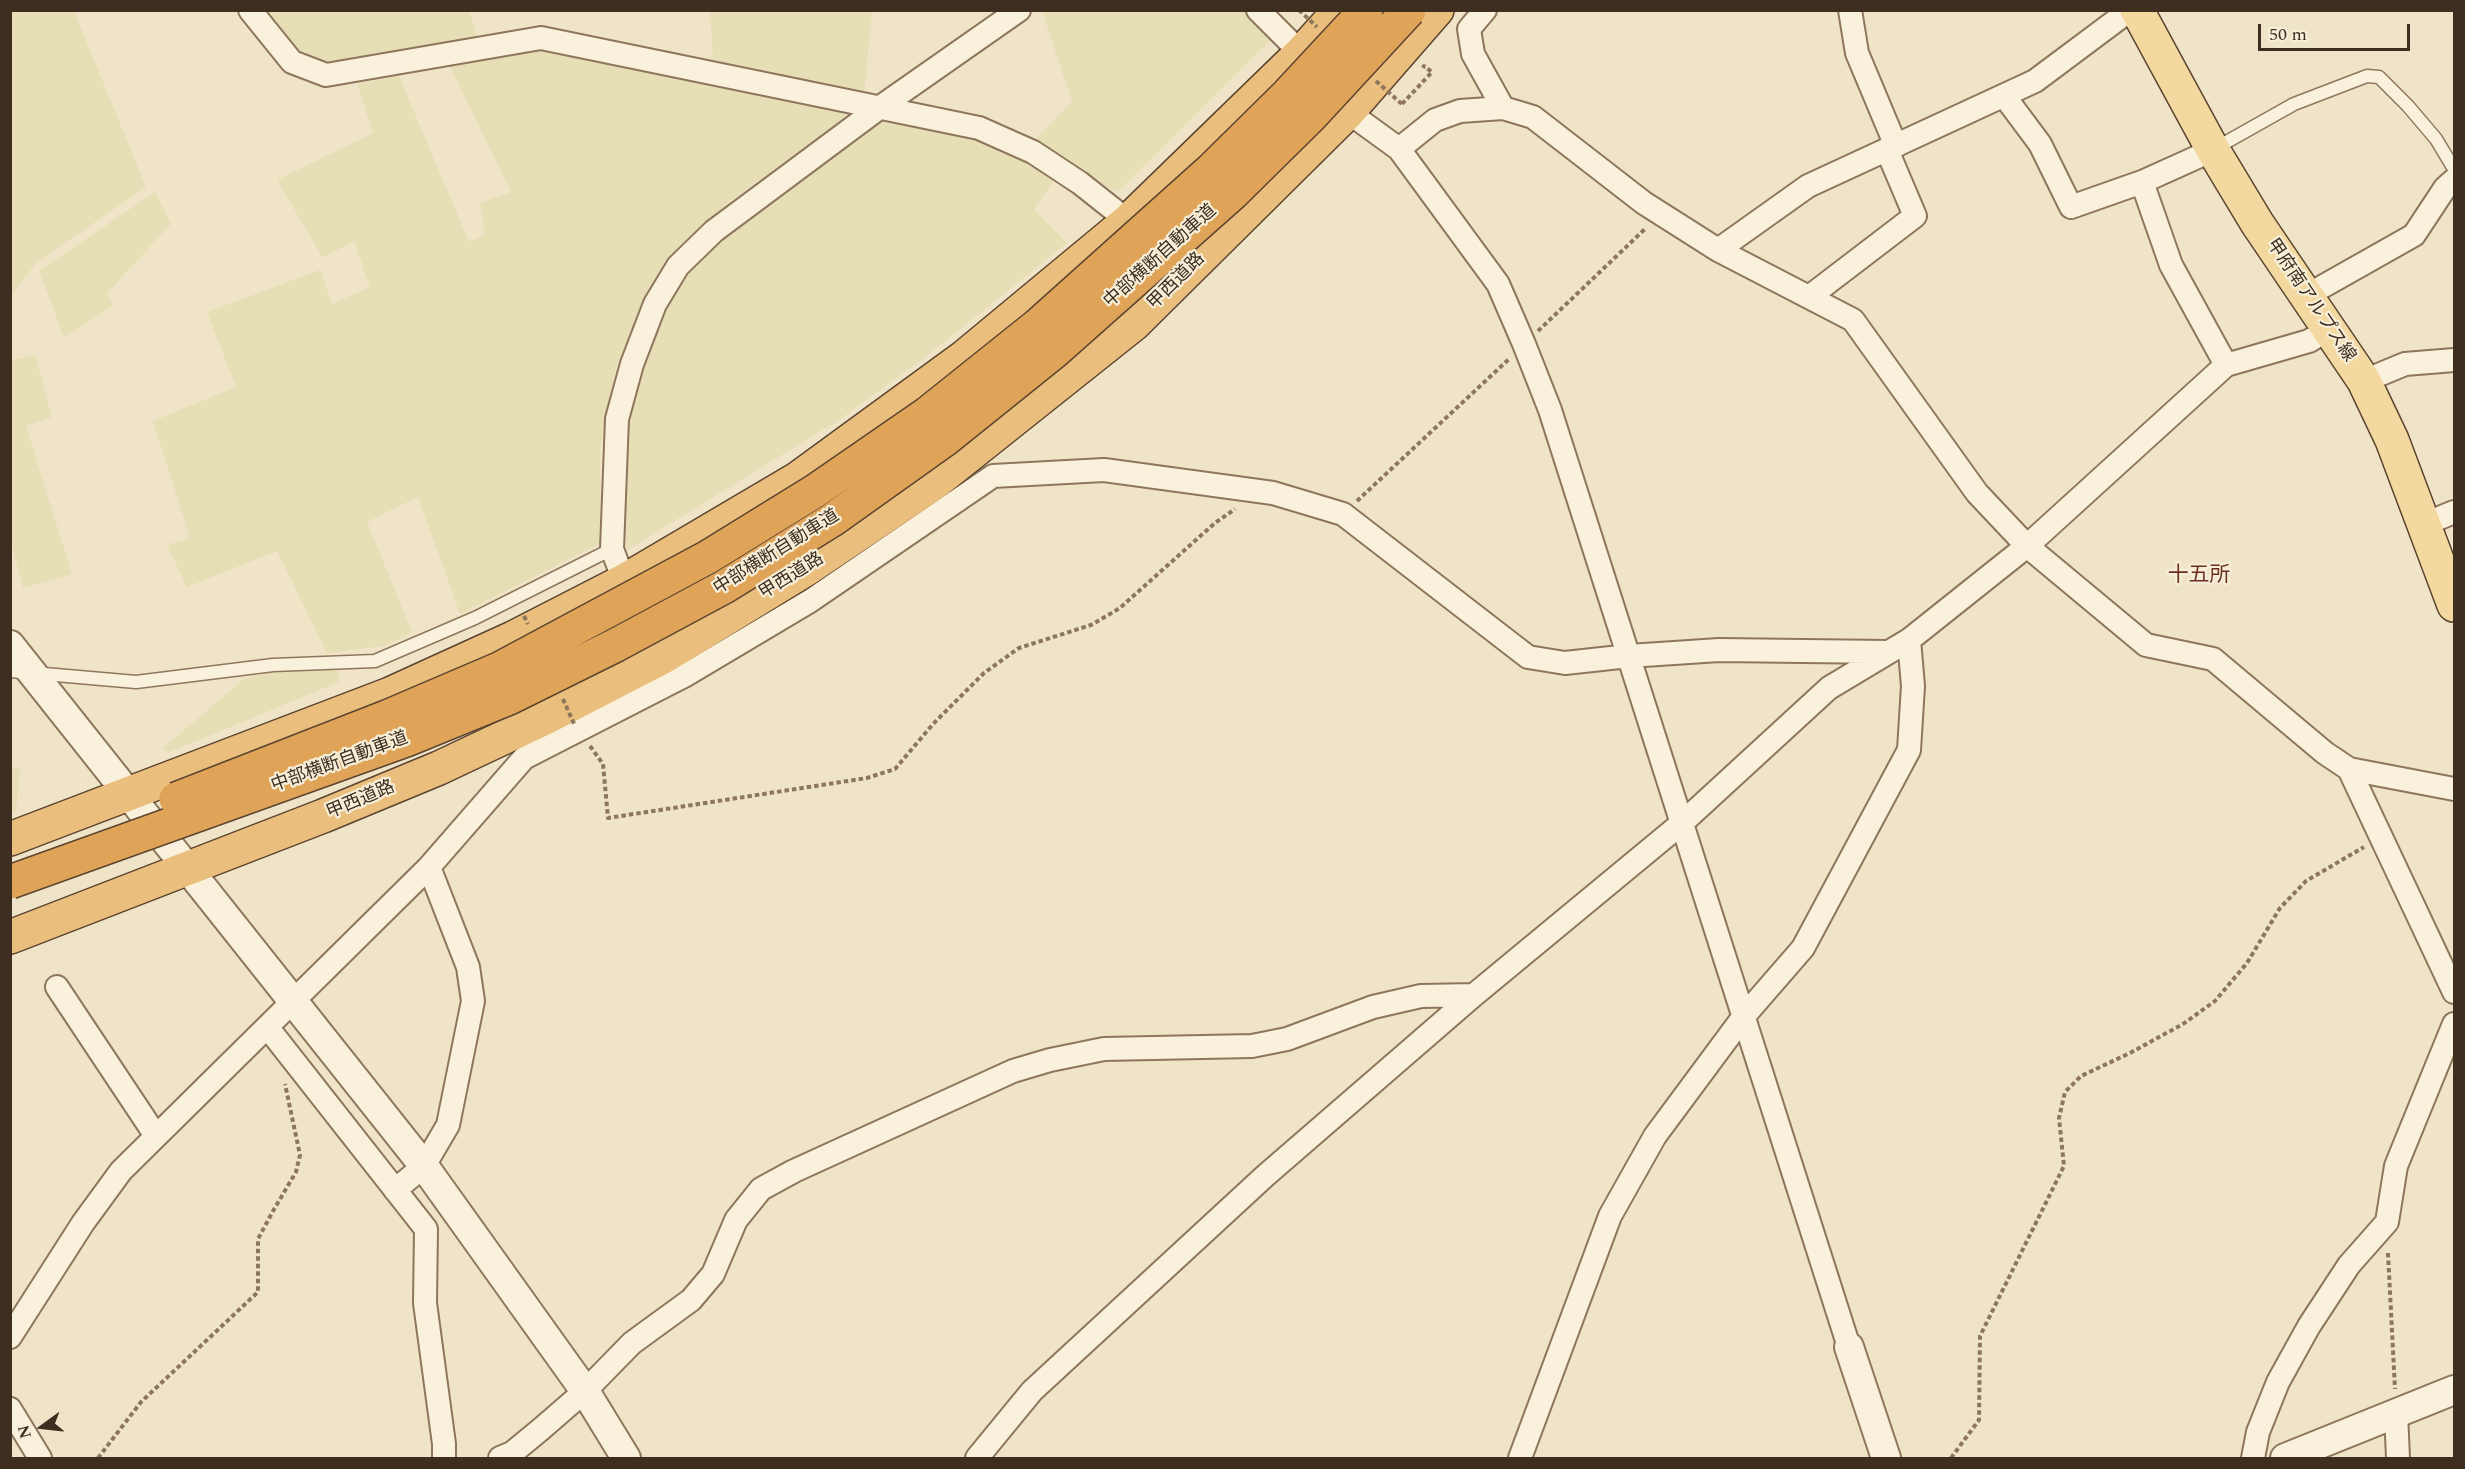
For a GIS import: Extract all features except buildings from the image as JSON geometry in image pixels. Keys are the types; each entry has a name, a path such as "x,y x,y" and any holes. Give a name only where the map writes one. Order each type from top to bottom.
{"highway":[{"path":"10,839 390,693 513,638 624,581 797,479 964,357 1128,221 1302,52 1340,10"},
{"name":"中部横断自動車道","path":"10,864 377,720 499,669 708,557 816,491 928,413 1038,325 1211,170 1287,95 1366,10"},
{"name":"中部横断自動車道","path":"10,882 406,740 510,698 616,645 724,586 832,520 947,438 1071,337 1241,185 1311,116 1409,10"},
{"name":"甲西道路","path":"10,937 189,869 439,768 544,718 674,666 805,570 933,484 1134,324 1348,111 1437,10"}],"main road":[{"name":"甲府南アルプス線","path":"2137,10 2213,150 2257,223 2364,381 2392,440 2454,605"}],"street":[{"path":"250,10 292,62 326,75 541,38 979,128 1034,152 1080,183 1128,221"},
{"path":"674,666 624,581 612,549 617,419 632,364 655,304 678,266 714,231 879,108 1019,10"},
{"path":"1258,10 1302,52 1348,111 1399,149 1498,284 1550,410 1886,1458"},
{"path":"1485,10 1469,29 1473,54 1503,108"},
{"path":"1809,297 1915,216 1857,53 1850,10"},
{"path":"1718,250 1808,186 2005,97 2035,81 2130,10"},
{"path":"2005,97 2040,144 2071,207 2142,182 2213,150"},
{"path":"1399,149 1435,120 1460,111 1503,108 1533,117 1661,214 1718,250 1852,320 1977,493 2027,546 2146,645 2213,659 2325,753 2349,769 2454,789"},
{"path":"2306,296 2414,235 2445,188 2454,180"},
{"path":"2142,182 2170,265 2226,365"},
{"path":"977,1458 1032,1391 1265,1176 1474,995 1682,823 1829,688 1909,640 2027,546 2226,365 2309,341 2329,329"},
{"path":"2364,381 2405,364 2454,360"},
{"path":"10,1337 114,1179 156,1136 272,1033 293,1002 429,867 524,758 579,730 674,666 810,601 993,476 1104,470 1260,491 1343,514 1528,657 1565,663 1719,650 1888,652"},
{"path":"2425,524 2454,512"},
{"path":"1520,1458 1610,1216 1655,1136 1744,1016 1803,948 1909,750 1913,686 1909,640"},
{"path":"10,645 21,672 128,794 424,1166 585,1391 626,1458"},
{"path":"2349,769 2454,992"},
{"path":"395,1190 424,1166 448,1125 473,1001 468,967 429,867"},
{"path":"57,987 156,1136"},
{"path":"500,1458 512,1453 585,1391 632,1343 691,1300 713,1274 736,1220 761,1188 794,1171 1013,1071 1050,1060 1104,1049 1252,1046 1287,1040 1373,1007 1420,996 1474,995"},
{"path":"2253,1458 2258,1431 2278,1382 2308,1326 2349,1264 2387,1222 2396,1166 2454,1024"},
{"path":"272,1033 426,1229 425,1303 444,1458"},
{"path":"2285,1458 2454,1390"},
{"path":"10,1409 40,1458"},
{"path":"2396,1413 2398,1458"}],"lane":[{"path":"2213,150 2294,104 2367,76 2379,76 2436,139 2454,169"},
{"path":"21,672 136,682 273,665 375,661 475,618 612,549"}],"path":[{"path":"1402,104 1432,72 1424,66 1418,73"},
{"path":"1343,514 1661,214"},
{"path":"579,730 603,764 608,818 867,778 895,769 933,724 984,673 1019,648 1091,625 1120,609 1215,523 1260,491"},
{"path":"1951,1458 1979,1420 1980,1336 2064,1166 2059,1118 2065,1092 2081,1076 2183,1024 2215,1001 2247,963 2280,908 2306,881 2381,837"},
{"path":"98,1458 141,1402 258,1292 258,1239 297,1173 300,1155 272,1033"},
{"path":"2387,1222 2396,1413"}],"shaded area":[{"path":"11,10 74,11 146,187 37,262 11,295"},
{"path":"262,11 469,11 479,42 330,67 298,58"},
{"path":"710,11 872,11 864,95 719,67 713,60"},
{"path":"1042,11 1245,11 1274,37 1117,192 1031,144 1072,102"},
{"path":"541,48 820,104 848,115 729,202 666,263 618,361 600,449 601,543 460,614 418,497 367,522 412,632 385,646 327,653 277,551 187,587 167,545 190,538 153,421 236,387 207,312 320,270 332,304 370,287 354,241 323,258 277,180 373,133 357,84 399,76 469,242 485,235 480,203 511,192 449,64"},
{"path":"876,121 958,134 1014,151 1053,182 1034,209 1067,243 920,361 839,420 627,550 623,526 624,421 643,360 661,316 686,274 726,233"},
{"path":"155,192 171,224 107,293 113,306 64,337 39,271"},
{"path":"35,355 52,417 26,426 72,574 23,588 11,542 10,361"},
{"path":"337,667 339,682 170,752 161,750 244,679 274,671"},
{"path":"11,766 20,769 16,810 11,812"}],"district":[{"name":"十五所","path":"2199,577"}]}
